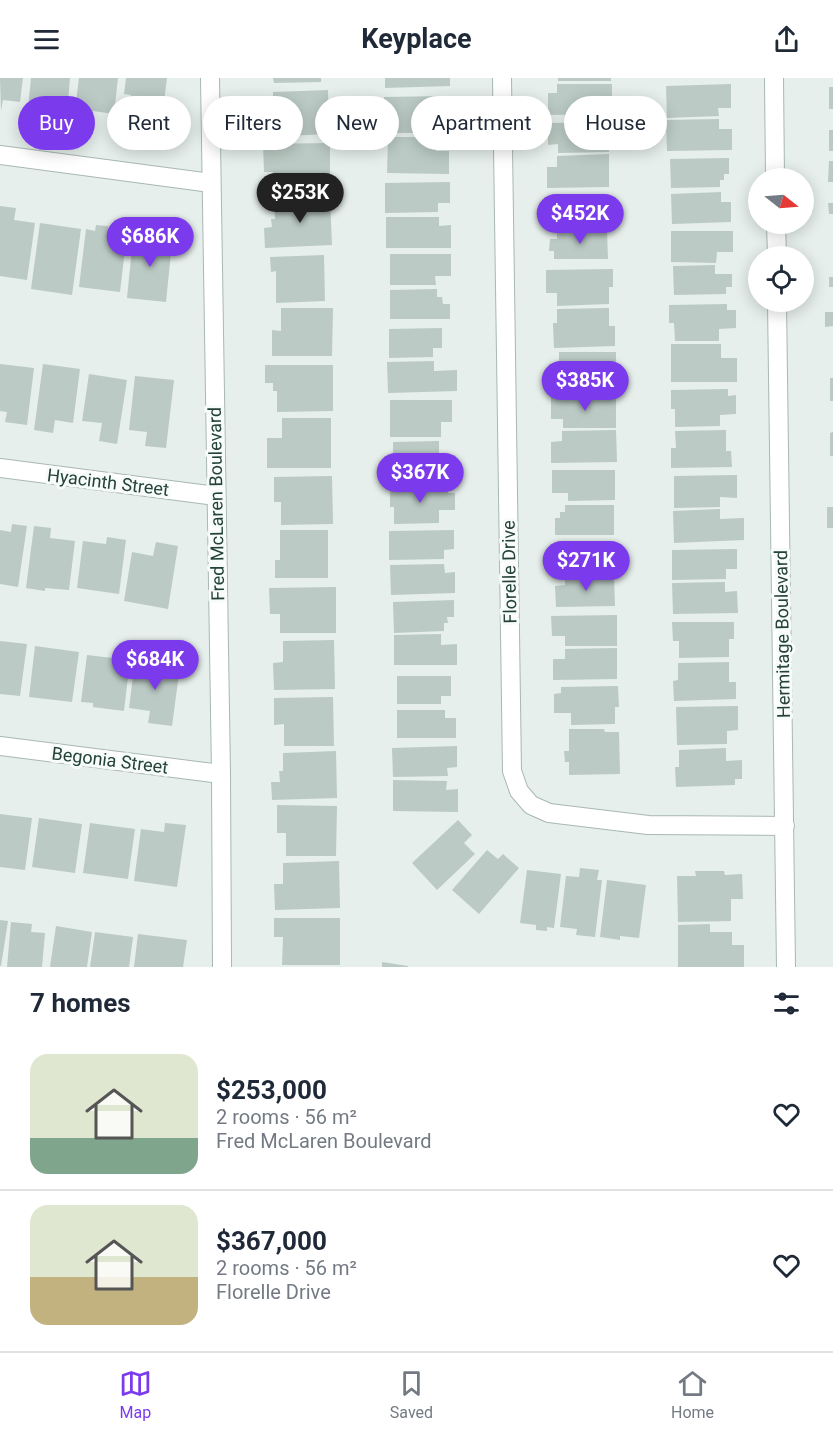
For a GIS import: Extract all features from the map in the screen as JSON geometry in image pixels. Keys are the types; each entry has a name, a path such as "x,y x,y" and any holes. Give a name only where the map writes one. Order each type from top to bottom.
{"street":[{"name":"Fred McLaren Boulevard","path":"210,78 222,967"},
{"name":"Florelle Drive","path":"502,78 512,771 519,791 531,805 549,813 648,825 784,826"},
{"path":"774,78 776,168"},
{"path":"0,155 211,183"},
{"name":"Hermitage Boulevard","path":"777,312 786,967"},
{"name":"Hyacinth Street","path":"0,468 216,496"},
{"name":"Begonia Street","path":"0,746 221,774"}],"building":[{"path":"0,78 23,78 18,102 3,100 1,111"},
{"path":"31,78 70,78 68,96 29,96"},
{"path":"79,78 118,78 116,96 107,96 107,113 95,111 95,96 77,96"},
{"path":"126,78 167,78 165,96 124,94"},
{"path":"273,78 321,78 321,82 274,83"},
{"path":"385,78 450,78 450,86 385,88"},
{"path":"558,78 611,78 611,81 558,81"},
{"path":"557,84 612,84 612,96 564,96 564,115 552,115 552,96 548,96 548,93 557,93"},
{"path":"731,84 731,108 718,108 719,116 667,118 666,86"},
{"path":"829,87 833,87 833,109 829,109"},
{"path":"328,90 328,96 315,96 315,135 303,135 303,96 273,96 273,92"},
{"path":"399,97 411,97 411,133 399,133"},
{"path":"719,119 719,129 732,129 732,150 667,151 667,120"},
{"path":"552,123 564,123 564,150 609,150 609,152 558,153 558,144 552,145"},
{"path":"829,130 833,130 833,151 829,151"},
{"path":"399,137 411,137 411,150 449,151 449,174 387,173 388,150 399,150"},
{"path":"303,143 315,143 315,150 330,150 330,190 274,190 273,172 264,172 263,150 303,150"},
{"path":"609,154 609,187 547,188 547,167 557,167 557,156"},
{"path":"729,158 729,174 724,174 724,180 720,180 720,187 671,188 670,159"},
{"path":"829,161 833,161 833,182 828,182"},
{"path":"450,182 450,203 438,203 438,212 385,213 385,183"},
{"path":"721,192 721,202 731,202 731,222 672,224 671,194"},
{"path":"608,195 609,224 560,226 560,217 546,218 546,206 551,206 550,197"},
{"path":"330,198 332,245 265,248 264,228 272,227 271,219 275,219 274,201"},
{"path":"828,203 833,203 833,214 829,214"},
{"path":"0,206 16,208 14,220 35,223 27,280 0,276"},
{"path":"386,217 439,217 439,226 451,225 451,248 386,248"},
{"path":"40,223 81,229 72,295 31,289"},
{"path":"96,225 108,226 108,230 127,232 120,292 79,287 86,229 95,231"},
{"path":"557,230 607,230 608,259 554,259 554,251 549,251 550,239 557,239"},
{"path":"155,231 173,233 166,302 127,298 133,238 154,240"},
{"path":"671,231 733,231 733,252 717,252 716,263 671,262"},
{"path":"390,254 451,254 451,276 435,276 436,285 390,285"},
{"path":"324,255 325,301 276,303 276,271 271,272 270,257"},
{"path":"715,265 715,274 732,274 732,287 726,287 726,294 674,295 673,266"},
{"path":"613,269 613,287 609,287 609,304 557,306 557,293 546,293 546,270"},
{"path":"829,277 833,277 833,287 829,287"},
{"path":"437,289 437,297 442,297 443,304 450,304 450,319 390,319 390,290"},
{"path":"727,304 727,310 736,310 736,328 719,329 719,341 675,341 674,323 669,323 669,305"},
{"path":"281,308 333,308 332,356 272,356 272,330 281,331"},
{"path":"609,308 609,326 615,326 615,346 554,348 553,323 557,323 557,309"},
{"path":"825,312 833,312 833,326 825,327"},
{"path":"442,328 442,348 433,348 433,357 389,358 389,329"},
{"path":"671,344 721,344 721,358 737,358 737,382 671,382"},
{"path":"559,352 616,352 616,389 549,389 549,365 559,365"},
{"path":"434,361 434,371 457,370 457,391 388,393 387,362"},
{"path":"0,364 34,368 27,425 5,422 7,412 0,411"},
{"path":"43,364 80,369 73,423 55,420 53,433 34,430"},
{"path":"265,365 333,365 333,411 277,412 277,391 273,391 273,383 265,383"},
{"path":"89,374 127,380 117,444 99,441 102,423 82,421"},
{"path":"135,376 174,380 166,448 145,446 147,432 129,430"},
{"path":"830,378 833,378 833,401 830,401"},
{"path":"728,389 728,396 736,395 736,414 720,415 720,426 675,427 675,409 671,409 671,390"},
{"path":"551,397 616,397 616,428 563,428 563,419 551,419"},
{"path":"390,400 452,400 452,422 441,422 441,437 390,437"},
{"path":"282,418 331,418 331,468 267,468 267,438 282,438"},
{"path":"616,430 617,462 551,463 551,442 562,441 562,431"},
{"path":"726,430 726,451 731,451 732,467 671,468 671,448 676,448 675,431"},
{"path":"833,432 833,456 830,456 830,433"},
{"path":"439,441 439,455 455,455 455,472 448,472 448,477 388,478 388,458 393,458 393,442"},
{"path":"552,470 615,470 615,500 568,501 568,493 552,493"},
{"path":"737,475 737,498 720,497 720,507 674,508 674,476"},
{"path":"332,476 333,524 281,525 281,502 274,502 274,477"},
{"path":"390,487 448,487 448,493 455,493 455,510 439,510 439,523 394,524 394,507 390,507"},
{"path":"565,505 614,505 614,535 555,535 555,518 560,518 560,512 565,512"},
{"path":"827,507 833,507 833,528 827,528"},
{"path":"720,509 720,519 744,518 744,540 674,543 673,511"},
{"path":"12,524 27,526 18,587 0,584 0,530 11,532"},
{"path":"34,526 51,528 50,538 75,541 69,590 45,588 45,591 26,588"},
{"path":"280,530 328,530 328,578 275,578 275,560 280,560"},
{"path":"454,530 454,549 444,550 444,559 389,560 389,531"},
{"path":"107,537 126,540 119,594 77,588 83,541 106,544"},
{"path":"156,542 178,546 168,609 124,601 132,552 153,556"},
{"path":"614,543 614,573 571,573 571,566 567,566 566,544"},
{"path":"737,549 737,569 726,569 726,579 672,580 672,550"},
{"path":"444,564 445,573 455,572 455,593 391,595 390,565"},
{"path":"565,577 614,577 615,606 556,607 555,586 565,585"},
{"path":"725,582 725,592 737,591 738,613 673,614 672,583"},
{"path":"336,587 336,633 280,633 280,614 270,614 269,588"},
{"path":"454,600 454,617 447,617 448,623 444,623 444,631 394,633 393,602"},
{"path":"617,615 617,646 565,646 565,636 552,636 551,616"},
{"path":"672,622 734,622 734,639 729,639 729,657 679,658 679,641 673,641"},
{"path":"441,634 441,645 457,644 457,665 394,665 394,635"},
{"path":"334,640 335,689 274,690 273,663 283,662 283,641"},
{"path":"0,641 27,644 20,696 0,694"},
{"path":"35,646 79,652 72,702 29,697"},
{"path":"617,648 617,679 553,680 553,659 565,659 565,649"},
{"path":"87,655 130,660 124,711 93,707 93,703 81,702"},
{"path":"135,660 180,666 172,726 148,723 150,711 129,708"},
{"path":"729,662 729,682 736,682 736,699 674,701 673,681 678,680 678,663"},
{"path":"397,676 451,676 451,696 441,696 441,704 397,704"},
{"path":"618,686 619,707 615,707 615,724 571,725 571,713 554,713 554,694 561,693 561,687"},
{"path":"333,697 334,746 284,746 284,724 274,725 274,698"},
{"path":"738,706 738,730 727,731 727,744 677,745 676,707"},
{"path":"397,710 445,710 445,718 456,718 456,738 397,738"},
{"path":"569,729 604,729 605,732 619,732 620,774 569,775 569,762 565,762 564,751 569,751"},
{"path":"457,746 457,767 447,768 448,776 393,777 392,748"},
{"path":"726,748 726,761 742,760 742,779 735,779 735,785 676,787 675,767 679,767 679,750"},
{"path":"336,751 337,798 272,800 271,782 280,782 279,771 283,771 283,753"},
{"path":"393,780 447,781 446,790 458,789 458,812 393,811"},
{"path":"277,805 337,806 336,856 286,856 286,833 277,833"},
{"path":"0,814 32,818 25,870 0,867"},
{"path":"39,818 82,824 75,873 32,867"},
{"path":"458,820 472,835 464,843 475,854 437,890 412,863"},
{"path":"90,823 135,829 128,879 83,873"},
{"path":"165,823 186,825 177,887 134,881 141,829 164,832"},
{"path":"487,850 498,859 503,854 519,868 479,914 452,890"},
{"path":"339,861 340,908 275,910 274,884 283,884 283,863"},
{"path":"580,868 599,870 597,880 602,880 595,937 576,935 577,929 560,927 566,876 579,877"},
{"path":"527,870 561,874 554,928 547,927 547,931 536,930 536,925 520,923"},
{"path":"695,871 724,871 725,875 742,874 743,899 731,899 731,921 678,922 677,876 696,876"},
{"path":"607,880 646,885 639,938 620,936 620,940 600,937"},
{"path":"274,918 340,918 340,965 282,965 283,937 274,937"},
{"path":"0,920 8,921 1,966 0,966"},
{"path":"11,922 32,924 31,932 45,933 42,967 7,967"},
{"path":"710,924 710,932 732,932 732,945 744,945 744,967 678,967 678,925"},
{"path":"56,926 92,932 87,967 50,967"},
{"path":"95,932 133,937 129,967 90,967"},
{"path":"138,934 187,940 183,967 134,967"},
{"path":"382,962 408,966 408,967 382,967"}]}
